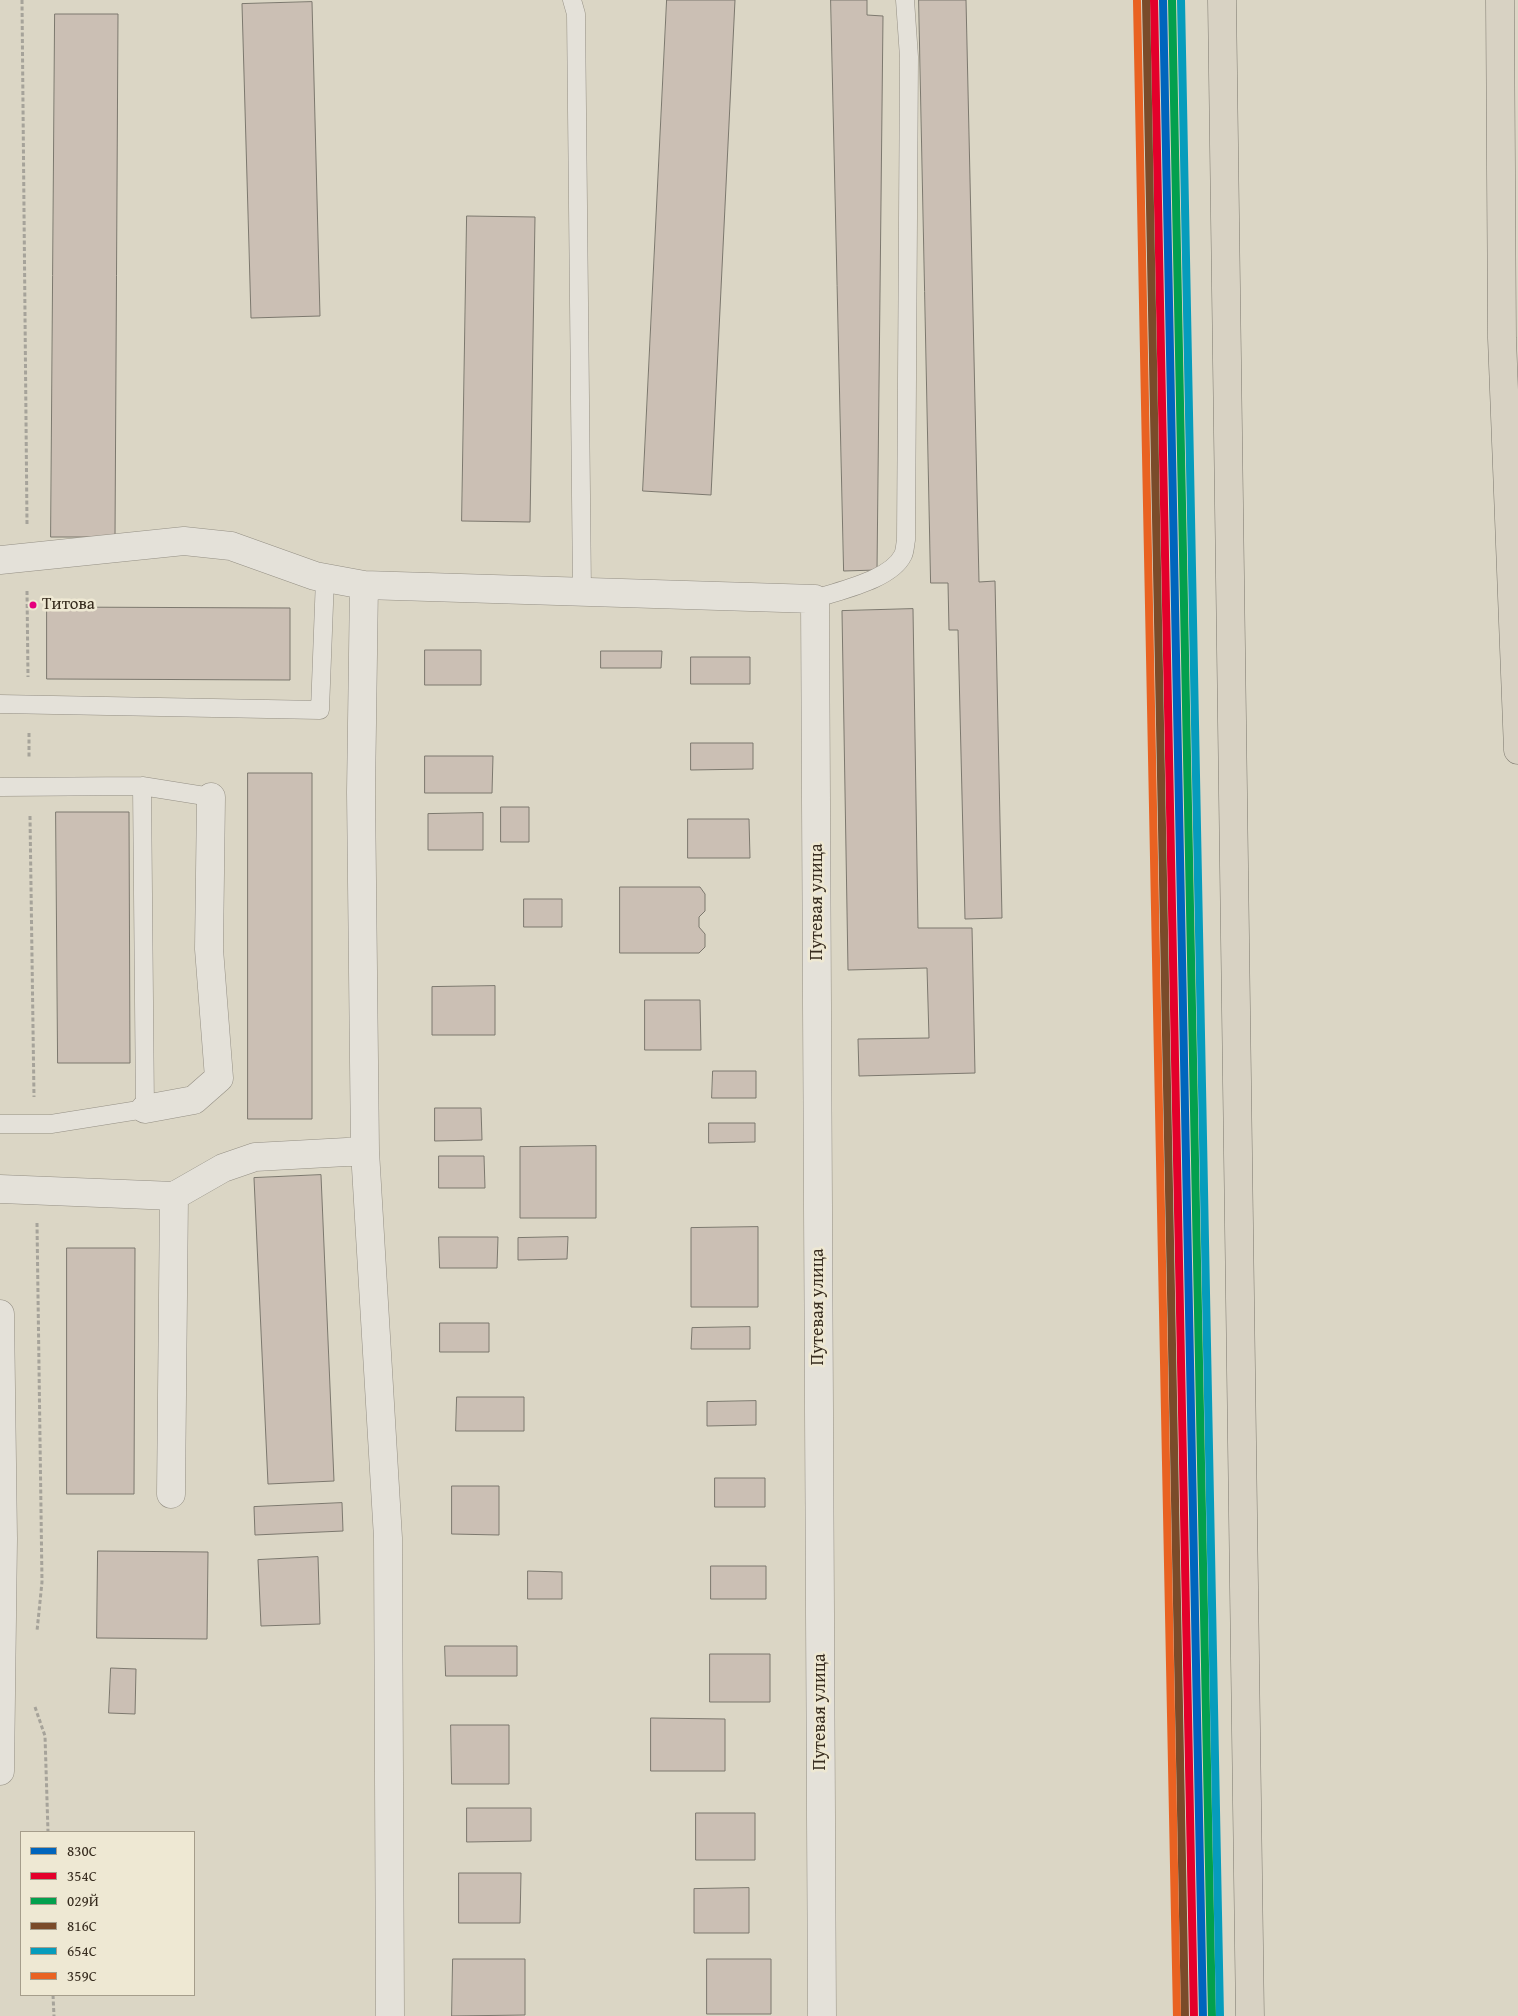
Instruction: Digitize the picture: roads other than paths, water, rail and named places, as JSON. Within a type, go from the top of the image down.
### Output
[{"type":"main road","points":[[1222,0],[1251,2011]]},
{"type":"main road","points":[[1500,0],[1502,338],[1518,750]]},
{"type":"street","points":[[0,560],[184,541],[231,546],[315,576],[364,585],[815,599]]},
{"type":"street","points":[[364,585],[361,792],[365,1151],[388,1538],[390,2016]]},
{"type":"street","name":"Путевая улица","points":[[815,599],[822,2016]]},
{"type":"street","points":[[145,1109],[194,1100],[219,1078],[209,949],[211,798]]},
{"type":"street","points":[[0,1189],[174,1196],[224,1168],[255,1157],[365,1151]]},
{"type":"street","points":[[171,1494],[174,1196]]},
{"type":"street","points":[[0,1314],[2,1539],[0,1771]]},
{"type":"lane","points":[[572,0],[576,14],[582,591]]},
{"type":"lane","points":[[815,599],[881,576],[894,567],[903,555],[906,540],[909,57],[905,0]]},
{"type":"lane","points":[[1502,338],[1518,384]]},
{"type":"lane","points":[[0,704],[320,710],[325,578]]},
{"type":"lane","points":[[0,1124],[51,1124],[145,1109],[142,786]]},
{"type":"lane","points":[[0,787],[142,786],[211,798]]},
{"type":"place","name":"Титова","points":[[33,605]]}]
